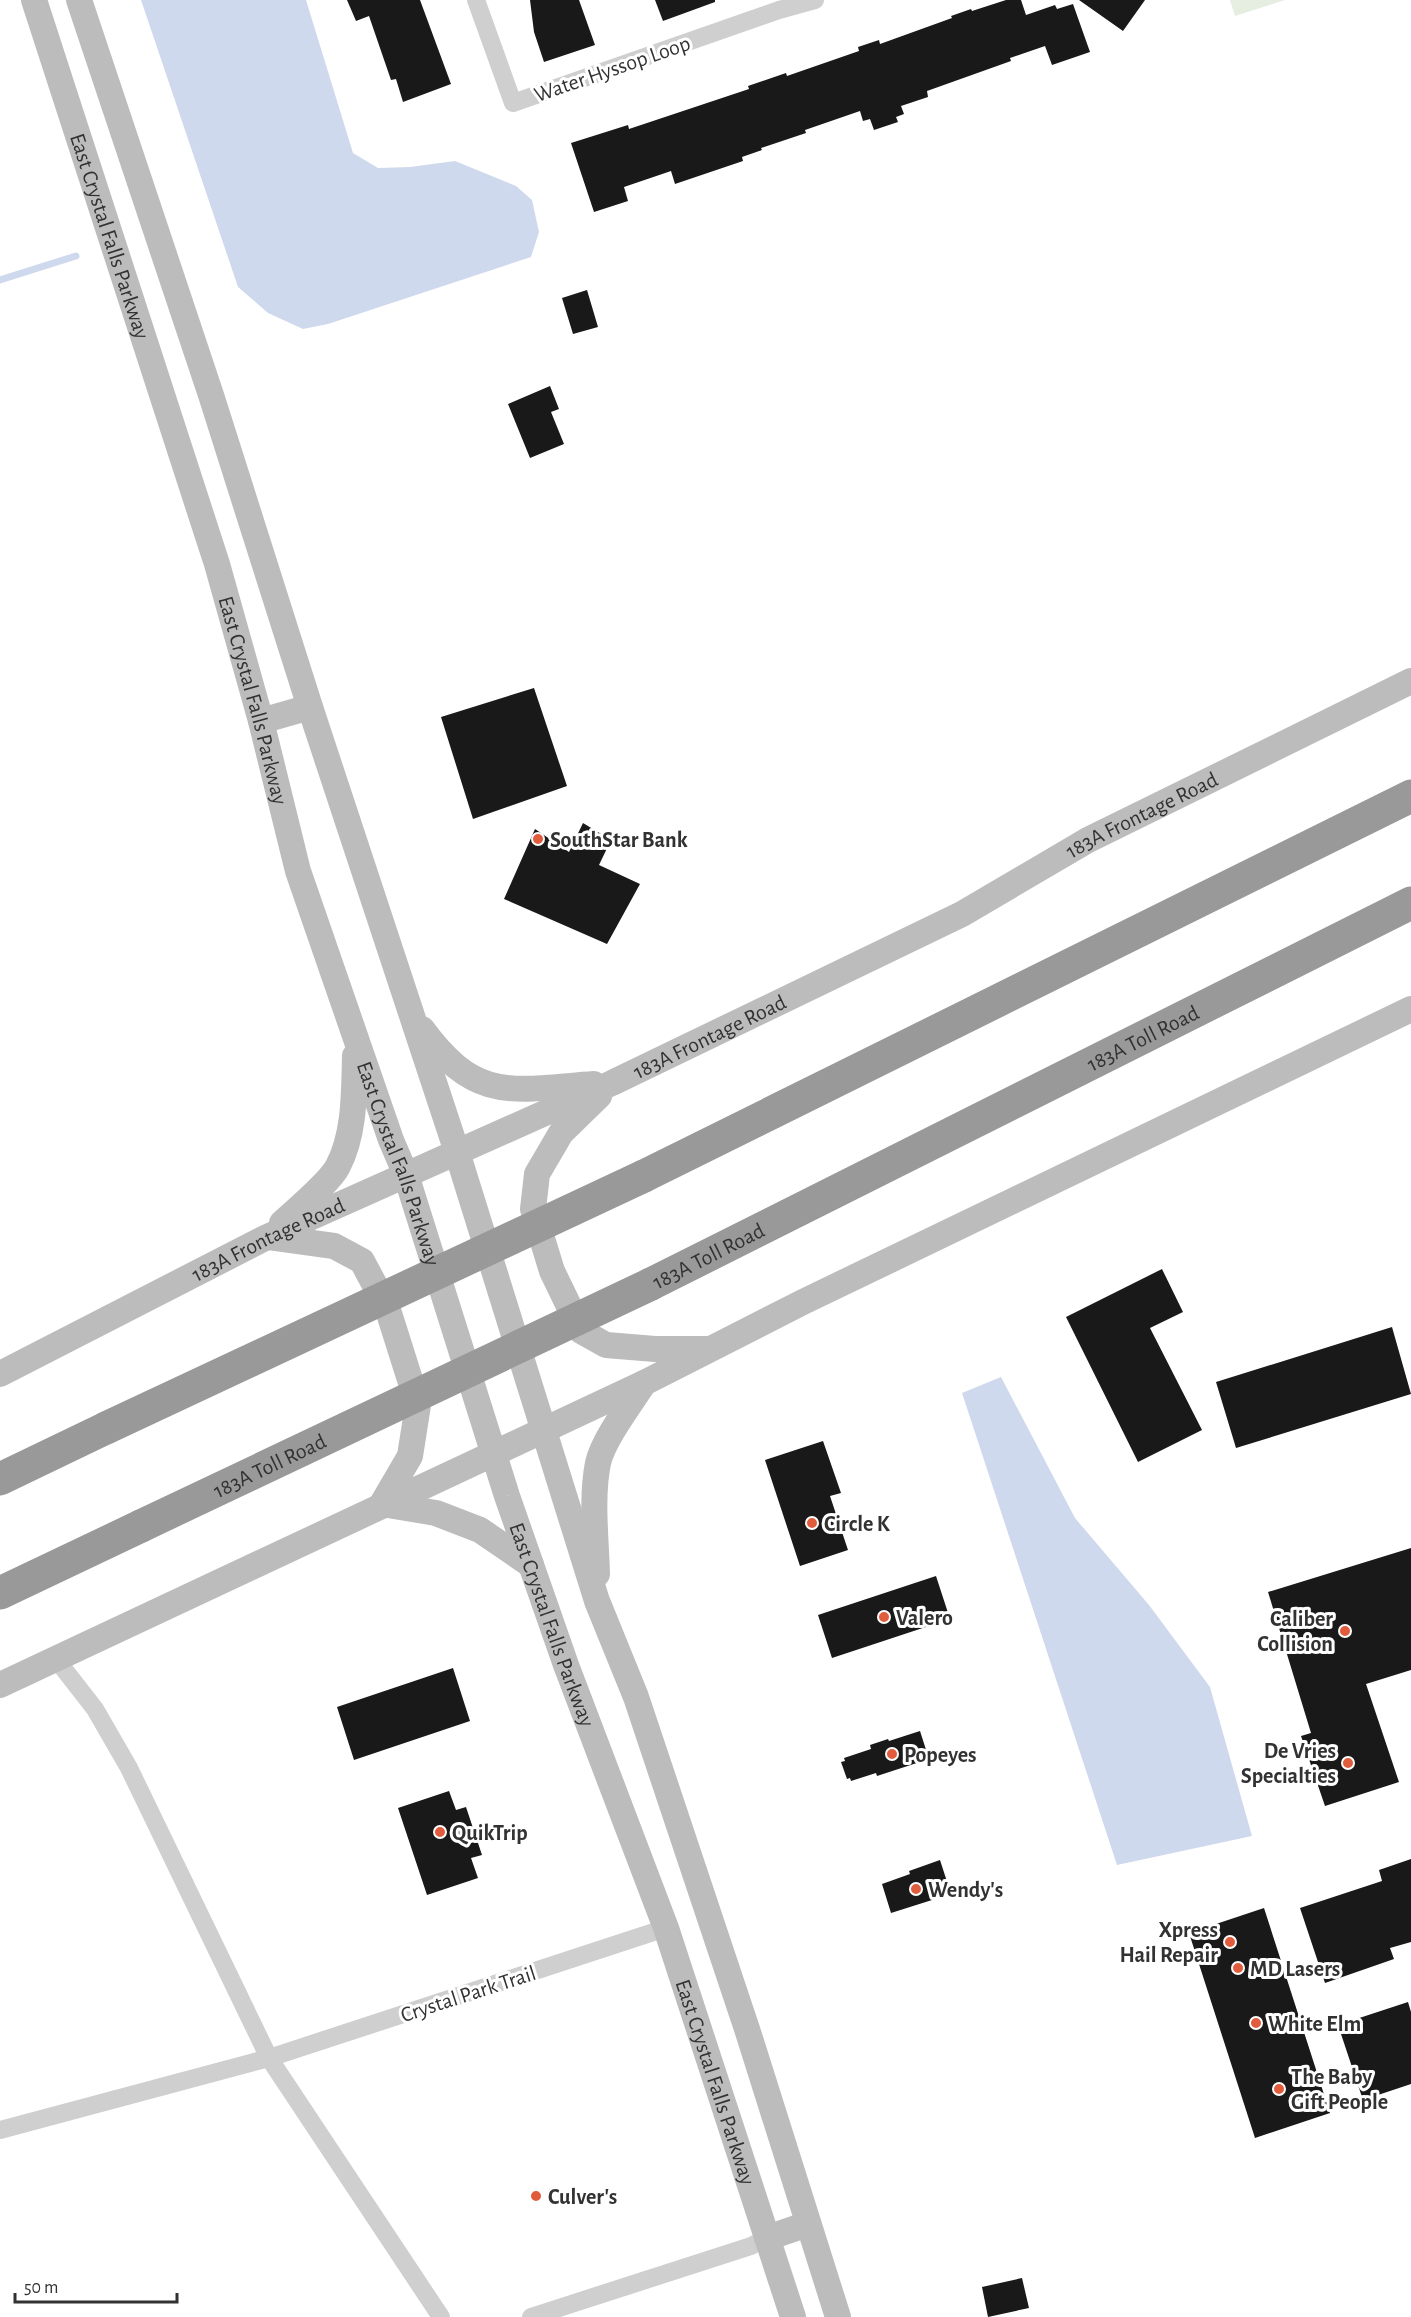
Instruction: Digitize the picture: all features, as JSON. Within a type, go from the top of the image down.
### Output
[{"type":"highway","points":[[0,1479],[644,1176],[1411,796]]},
{"type":"highway","name":"183A Toll Road","points":[[0,1593],[651,1284],[1411,903]]},
{"type":"main road","name":"East Crystal Falls Parkway","points":[[34,0],[217,564],[261,721],[298,871],[356,1042],[406,1175],[531,1565],[570,1676],[666,1928],[793,2317]]},
{"type":"main road","name":"East Crystal Falls Parkway","points":[[79,0],[211,395],[310,706],[457,1152],[597,1601],[636,1697],[747,2028],[838,2317]]},
{"type":"main road","name":"183A Frontage Road","points":[[0,1374],[267,1237],[612,1083],[962,914],[1088,840],[1411,681]]},
{"type":"main road","points":[[261,721],[310,706]]},
{"type":"main road","points":[[0,1685],[644,1383],[813,1296],[1411,1008]]},
{"type":"main road","points":[[410,1012],[438,1051],[459,1070],[478,1082],[503,1089],[612,1083]]},
{"type":"main road","points":[[267,1237],[338,1168],[347,1141],[353,1111],[356,1042]]},
{"type":"main road","points":[[612,1083],[561,1133],[537,1174],[533,1209],[552,1271],[581,1331],[606,1345],[655,1349],[709,1349]]},
{"type":"main road","points":[[267,1237],[297,1239],[334,1246],[362,1261],[388,1310],[418,1405],[410,1456],[382,1504]]},
{"type":"main road","points":[[597,1601],[598,1462],[611,1436],[644,1383]]},
{"type":"main road","points":[[382,1504],[436,1513],[480,1530],[531,1565]]},
{"type":"main road","points":[[767,2238],[808,2224]]},
{"type":"street","name":"Water Hyssop Loop","points":[[476,0],[513,103],[778,5],[815,0]]},
{"type":"street","points":[[56,1659],[95,1708],[129,1768],[269,2058],[441,2317]]},
{"type":"street","name":"Crystal Park Trail","points":[[0,2130],[269,2058],[666,1928]]},
{"type":"street","points":[[531,2317],[751,2246],[767,2238]]},
{"type":"shaded area","points":[[1230,0],[1285,0],[1235,16]]},
{"type":"water","points":[[141,0],[306,0],[353,153],[378,168],[410,167],[455,161],[516,186],[532,200],[539,232],[531,257],[328,324],[303,329],[268,313],[238,287]]},
{"type":"water","points":[[1001,1377],[1075,1518],[1149,1605],[1210,1687],[1252,1836],[1117,1865],[962,1393]]},
{"type":"building","points":[[347,0],[420,0],[451,84],[403,102],[396,79],[391,80],[369,16],[356,21]]},
{"type":"building","points":[[530,0],[579,0],[595,45],[544,62],[534,32]]},
{"type":"building","points":[[655,0],[715,0],[715,2],[663,21]]},
{"type":"building","points":[[1006,0],[1021,0],[1026,15],[1055,5],[1057,9],[1073,4],[1090,52],[1052,65],[1045,46],[1010,58],[1011,61],[927,91],[928,97],[901,106],[904,114],[896,117],[898,122],[874,130],[870,119],[863,121],[860,111],[761,148],[762,150],[742,157],[743,161],[675,184],[671,171],[624,187],[628,201],[594,212],[571,143],[628,125],[629,129],[749,89],[748,86],[786,73],[787,76],[859,51],[858,47],[879,40],[880,44],[971,9],[972,11]]},
{"type":"building","points":[[1079,0],[1145,0],[1123,31]]},
{"type":"building","points":[[587,290],[598,327],[573,334],[562,298]]},
{"type":"building","points":[[550,386],[559,409],[551,412],[564,444],[530,458],[508,404]]},
{"type":"building","points":[[534,688],[567,786],[473,819],[441,717]]},
{"type":"building","points":[[583,823],[611,840],[599,865],[640,884],[607,944],[504,899],[535,829],[569,852]]},
{"type":"building","points":[[1162,1269],[1183,1312],[1150,1328],[1202,1430],[1138,1462],[1066,1317]]},
{"type":"building","points":[[1392,1327],[1411,1394],[1236,1448],[1216,1382]]},
{"type":"building","name":"Circle K","points":[[823,1441],[841,1493],[830,1496],[848,1550],[800,1566],[765,1460]]},
{"type":"building","name":"Caliber Collision","points":[[1411,1548],[1411,1670],[1366,1684],[1399,1782],[1325,1806],[1301,1736],[1311,1733],[1268,1592]]},
{"type":"building","name":"Valero","points":[[936,1576],[950,1619],[832,1658],[818,1615]]},
{"type":"building","points":[[453,1668],[470,1721],[354,1760],[337,1707]]},
{"type":"building","name":"Popeyes","points":[[920,1731],[929,1759],[877,1776],[876,1773],[851,1781],[850,1778],[847,1779],[841,1762],[845,1761],[844,1758],[871,1749],[870,1745]]},
{"type":"building","name":"QuikTrip","points":[[449,1791],[456,1810],[466,1807],[482,1855],[471,1858],[478,1878],[427,1895],[398,1808]]},
{"type":"building","points":[[1411,1859],[1411,1942],[1390,1948],[1394,1959],[1325,1983],[1300,1908],[1382,1881],[1379,1870]]},
{"type":"building","name":"Wendy's","points":[[940,1860],[951,1894],[891,1913],[882,1884]]},
{"type":"building","points":[[1264,1908],[1330,2113],[1255,2138],[1189,1933]]},
{"type":"building","points":[[1408,2002],[1411,2012],[1411,2084],[1363,2100],[1338,2025]]},
{"type":"building","points":[[1022,2278],[1029,2308],[988,2317],[982,2287]]},
{"type":"waterway","points":[[0,280],[76,256]]},
{"type":"place","name":"SouthStar Bank","points":[[538,839]]},
{"type":"place","name":"Circle K","points":[[812,1523]]},
{"type":"place","name":"Valero","points":[[884,1617]]},
{"type":"place","name":"Caliber Collision","points":[[1345,1631]]},
{"type":"place","name":"Popeyes","points":[[892,1754]]},
{"type":"place","name":"De Vries Specialties","points":[[1348,1763]]},
{"type":"place","name":"QuikTrip","points":[[440,1832]]},
{"type":"place","name":"Wendy's","points":[[916,1889]]},
{"type":"place","name":"Xpress Hail Repair","points":[[1230,1942]]},
{"type":"place","name":"MD Lasers","points":[[1238,1968]]},
{"type":"place","name":"White Elm","points":[[1256,2023]]},
{"type":"place","name":"The Baby Gift People","points":[[1279,2089]]},
{"type":"place","name":"Culver's","points":[[536,2196]]}]
